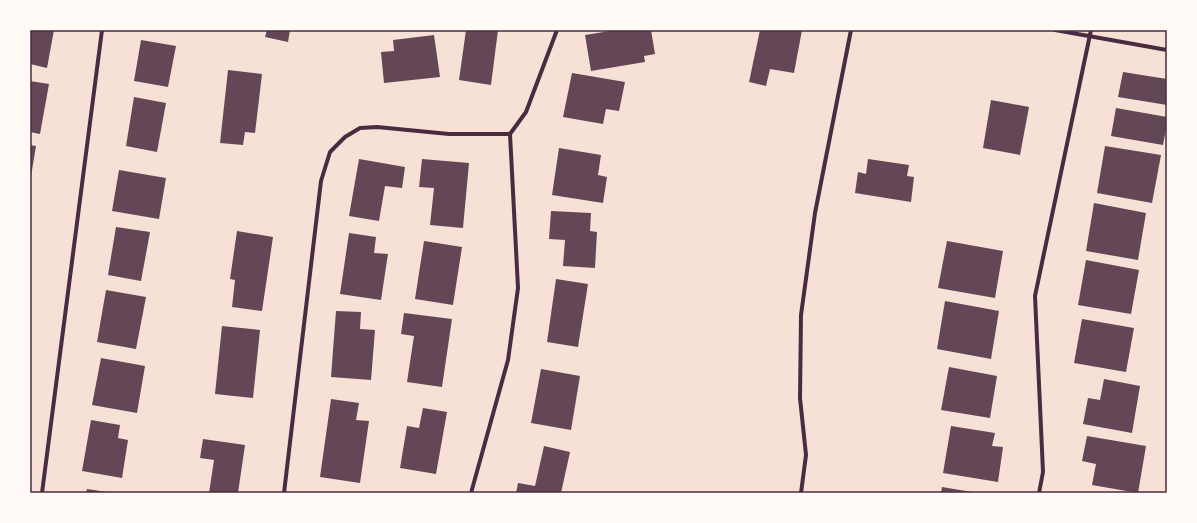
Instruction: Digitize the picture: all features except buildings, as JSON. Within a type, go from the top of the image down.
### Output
[{"type":"street","points":[[42,493],[102,30]]},
{"type":"street","points":[[471,493],[508,360],[518,288],[510,134],[526,112],[557,30]]},
{"type":"street","points":[[802,493],[806,455],[800,398],[801,315],[815,213],[851,30]]},
{"type":"street","points":[[1055,30],[1167,50]]},
{"type":"street","points":[[1039,493],[1043,472],[1035,296],[1091,30]]},
{"type":"street","points":[[284,493],[321,181],[330,152],[345,137],[360,128],[449,134],[510,134]]}]
